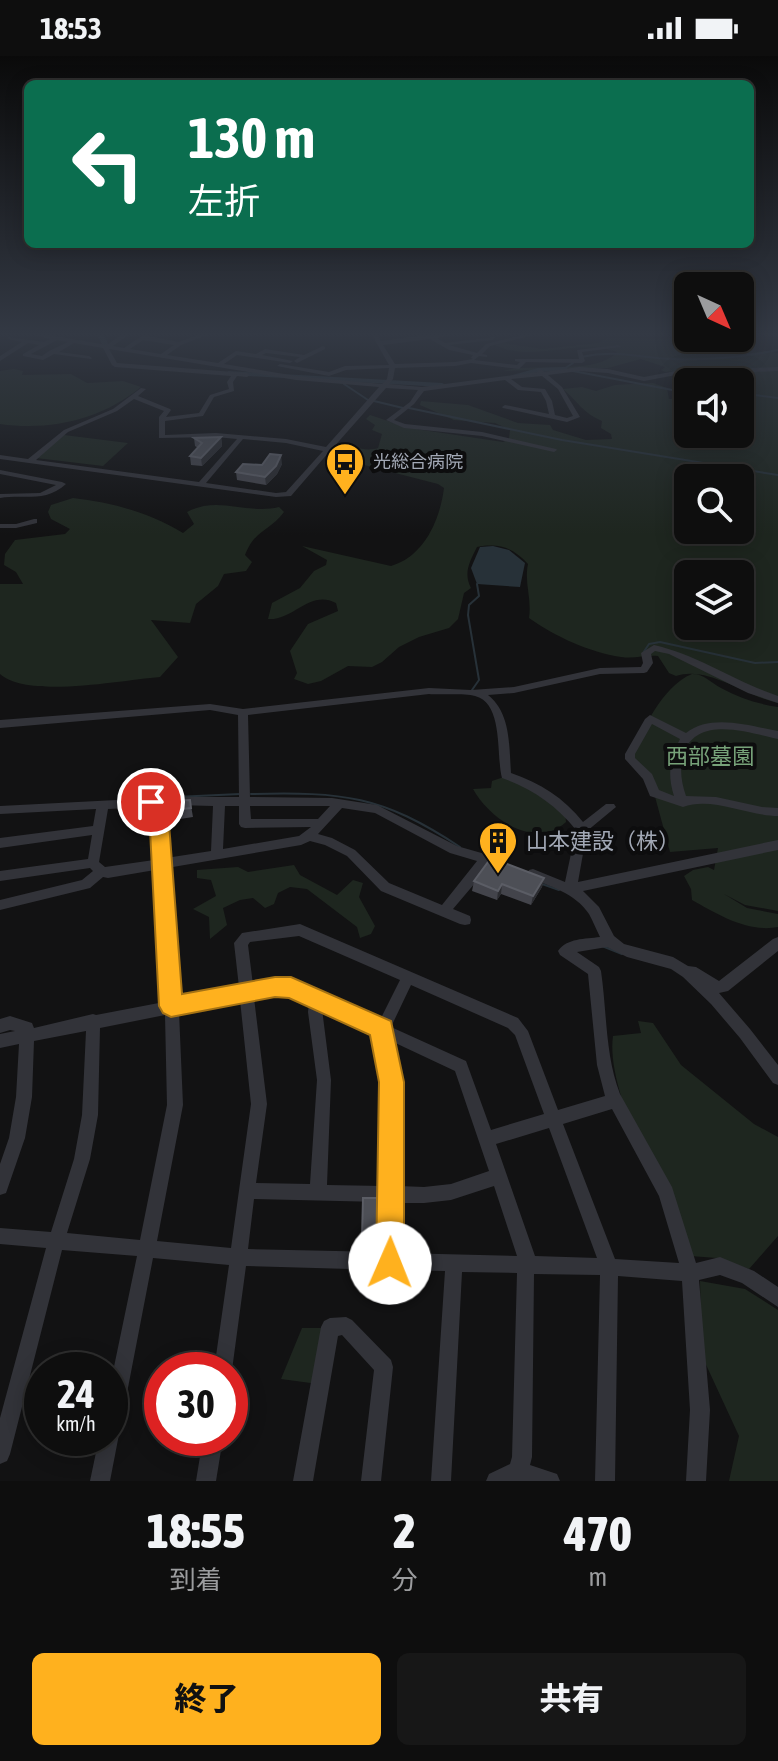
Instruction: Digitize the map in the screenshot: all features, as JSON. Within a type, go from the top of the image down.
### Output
[{"type":"street","points":[[30,461],[66,431],[115,410],[126,402]]},
{"type":"street","points":[[148,402],[168,411],[161,437],[286,441],[329,450]]},
{"type":"street","points":[[164,419],[201,415],[209,402]]},
{"type":"street","points":[[0,457],[288,494],[372,402]]},
{"type":"street","points":[[413,402],[389,420],[404,426],[482,434],[554,450]]},
{"type":"street","points":[[547,402],[552,415]]},
{"type":"street","points":[[505,407],[567,420],[578,416],[569,402]]},
{"type":"street","points":[[201,484],[241,438]]},
{"type":"street","points":[[0,472],[62,484],[46,496],[0,496]]},
{"type":"street","points":[[0,526],[34,521]]},
{"type":"street","points":[[0,724],[210,707],[243,712],[429,691],[479,693],[536,687],[600,671],[644,670],[648,663],[646,653],[654,648],[672,652],[742,687],[778,700]]},
{"type":"street","points":[[479,693],[493,704],[505,735],[506,775],[553,799],[568,810],[582,829]]},
{"type":"street","points":[[243,712],[245,824],[314,822],[320,825]]},
{"type":"street","points":[[685,737],[650,719],[630,754],[630,759],[648,777],[654,793],[683,803],[717,801],[755,811],[778,812]]},
{"type":"street","points":[[683,803],[675,779],[675,765],[685,737],[705,726],[717,725],[778,735]]},
{"type":"street","points":[[217,853],[219,800]]},
{"type":"street","points":[[0,810],[245,800],[340,803],[388,813],[454,850],[518,868],[570,889],[594,910],[609,941],[630,952],[668,961],[687,972],[744,1032],[778,1078]]},
{"type":"street","points":[[0,876],[161,865],[217,853],[280,845],[309,836],[340,803]]},
{"type":"street","points":[[0,905],[86,884],[97,867],[103,804]]},
{"type":"street","points":[[127,1352],[175,1105],[156,804]]},
{"type":"street","points":[[570,889],[582,829],[610,807]]},
{"type":"street","points":[[0,843],[99,830]]},
{"type":"street","points":[[309,836],[328,841],[351,853],[385,887],[465,920]]},
{"type":"street","points":[[570,889],[778,845]]},
{"type":"street","points":[[445,911],[453,896],[475,878],[485,858]]},
{"type":"street","points":[[226,1352],[259,1104],[241,943],[247,937],[286,929],[300,930],[513,1023],[521,1031],[609,1267],[605,1481]]},
{"type":"street","points":[[609,941],[571,947],[565,951],[594,971],[601,1012],[602,1060],[613,1101],[622,1111],[666,1193],[690,1273],[700,1410],[696,1481]]},
{"type":"street","points":[[687,972],[692,971],[717,987],[723,987],[778,943]]},
{"type":"street","points":[[390,1263],[392,1082],[382,1041],[383,1029],[408,978]]},
{"type":"street","points":[[0,1041],[26,1033],[247,992],[291,988],[461,1066],[526,1254],[522,1457],[518,1471]]},
{"type":"street","points":[[317,999],[315,1012],[324,1080],[318,1192]]},
{"type":"street","points":[[0,1454],[56,1242],[82,1159],[90,1115],[93,1021]]},
{"type":"street","points":[[0,1026],[23,1025],[27,1028],[24,1097],[17,1138],[0,1187]]},
{"type":"street","points":[[488,1139],[613,1101]]},
{"type":"street","points":[[247,1191],[391,1195],[451,1192],[499,1176]]},
{"type":"street","points":[[0,1236],[240,1257],[609,1267],[690,1273],[720,1266],[748,1277],[778,1298]]},
{"type":"street","points":[[441,1481],[454,1264]]},
{"type":"street","points":[[303,1481],[330,1327],[346,1326],[384,1367],[371,1481]]},
{"type":"street","points":[[100,1481],[106,1456]]},
{"type":"street","points":[[206,1481],[210,1456]]},
{"type":"street","points":[[496,1481],[518,1471],[550,1481]]},
{"type":"green space","points":[[0,402],[120,402],[92,415],[56,424],[0,424]]},
{"type":"green space","points":[[421,402],[427,402],[468,405],[518,423],[550,425],[553,430],[586,440],[612,439],[611,434],[601,428],[602,421],[576,402],[674,402],[674,448],[754,448],[754,402],[778,402],[778,703],[714,678],[688,674],[676,676],[669,673],[658,656],[609,655],[573,643],[550,631],[529,618],[528,564],[511,550],[492,546],[477,547],[468,572],[471,588],[464,593],[458,619],[449,628],[399,647],[372,667],[348,666],[321,681],[308,684],[294,679],[297,673],[290,651],[308,624],[338,611],[336,603],[318,600],[286,615],[268,619],[272,603],[300,588],[314,571],[326,565],[327,560],[302,546],[391,566],[403,561],[422,545],[439,512],[444,488],[438,484],[333,457],[341,446],[378,448],[382,434],[372,430],[375,425],[366,419],[370,415],[409,428],[503,442],[509,439],[510,430],[495,423],[454,420],[420,405]]},
{"type":"green space","points":[[64,435],[128,443],[103,466],[36,458]]},
{"type":"green space","points":[[73,498],[130,510],[183,533],[194,524],[187,512],[199,507],[279,507],[284,512],[249,547],[245,555],[252,562],[246,571],[224,574],[218,586],[196,604],[190,623],[151,620],[178,657],[160,677],[53,687],[13,681],[0,674],[0,584],[23,584],[16,572],[4,565],[5,554],[15,540],[65,534],[70,529],[51,519],[48,512],[51,505]]},
{"type":"green space","name":"西部墓園","points":[[692,674],[704,677],[742,698],[778,707],[778,911],[745,905],[724,894],[747,908],[778,914],[778,927],[744,925],[692,900],[691,889],[684,876],[693,870],[708,867],[714,870],[718,848],[670,852],[654,793],[630,759],[662,699],[671,688]]},
{"type":"green space","points":[[504,777],[518,781],[565,813],[566,822],[554,830],[541,833],[515,828],[502,820],[490,811],[473,789],[491,788],[492,781]]},
{"type":"green space","points":[[294,865],[300,875],[337,895],[353,880],[363,883],[359,897],[375,926],[371,934],[360,938],[357,927],[307,889],[290,887],[278,893],[274,904],[265,908],[253,898],[223,908],[227,925],[210,939],[209,917],[193,909],[216,896],[211,880],[197,878],[197,870],[238,867],[248,872]]},
{"type":"green space","points":[[638,1021],[653,1023],[681,1065],[754,1124],[778,1137],[778,1236],[749,1269],[717,1258],[690,1256],[653,1177],[628,1116],[613,1059],[613,1036],[641,1033]]},
{"type":"green space","points":[[700,1281],[745,1289],[778,1310],[778,1481],[729,1481],[739,1436],[702,1356]]},
{"type":"green space","points":[[302,1328],[328,1328],[318,1384],[281,1379]]},
{"type":"shaded area","points":[[480,547],[509,550],[525,563],[520,587],[477,584],[471,568]]},
{"type":"building","points":[[221,437],[201,458],[190,456],[202,443],[194,438]]},
{"type":"building","points":[[270,454],[281,455],[276,466],[265,477],[236,472],[243,464],[262,465]]},
{"type":"building","points":[[190,800],[191,808],[164,811],[163,801]]},
{"type":"building","points":[[491,858],[544,878],[533,896],[502,884],[498,891],[474,881]]},
{"type":"building","points":[[363,1198],[379,1198],[379,1238],[362,1238]]},
{"type":"waterway","points":[[376,402],[403,408]]},
{"type":"waterway","points":[[409,408],[562,440],[778,475]]},
{"type":"waterway","points":[[472,690],[479,680],[468,615],[469,605],[479,596],[477,584]]},
{"type":"waterway","points":[[643,653],[649,644],[660,642],[755,663],[778,662]]},
{"type":"waterway","points":[[175,797],[240,794]]},
{"type":"waterway","points":[[251,794],[312,794],[361,800],[407,816],[460,847]]},
{"type":"waterway","points":[[542,884],[559,890]]},
{"type":"waterway","points":[[602,946],[622,954]]},
{"type":"place","name":"光総合病院","points":[[345,496]]},
{"type":"place","name":"山本建設（株）","points":[[498,875]]},
{"type":"route","points":[[151,802],[156,804],[158,810],[171,1006],[275,987],[291,988],[383,1029],[382,1041],[392,1082],[390,1263]]}]
